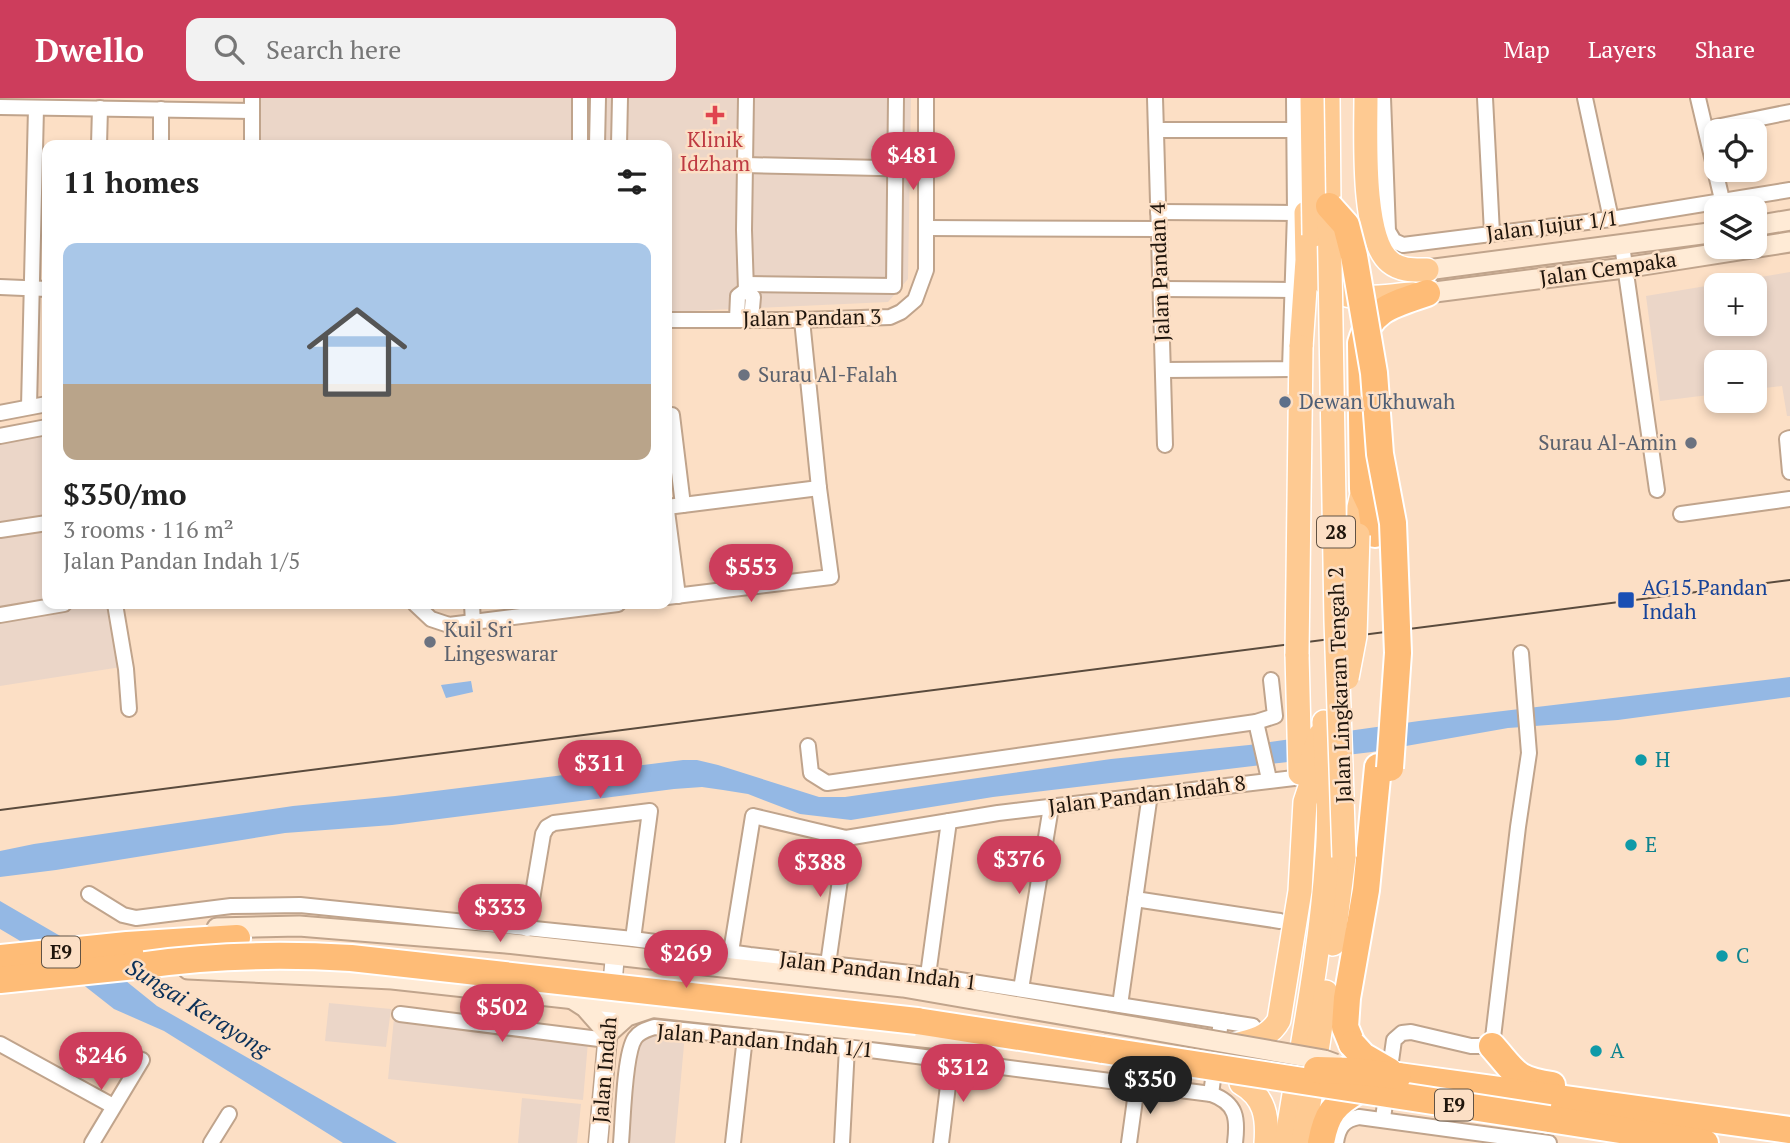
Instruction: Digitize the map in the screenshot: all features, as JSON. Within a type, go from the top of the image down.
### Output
[{"type":"highway","points":[[1234,1045],[1261,1037],[1271,1031],[1279,1020],[1300,891],[1302,784],[1297,628],[1301,347],[1307,260],[1303,98]]},
{"type":"highway","name":"Jalan Lingkaran Tengah 2","points":[[1312,98],[1332,722],[1344,857],[1335,931],[1324,1140]]},
{"type":"highway","name":"Jalan Lingkaran Tengah 2","points":[[1286,1143],[1328,856],[1332,722],[1328,98]]},
{"type":"highway","points":[[1366,98],[1367,162],[1376,243],[1390,262],[1412,270],[1427,281]]},
{"type":"highway","points":[[1329,206],[1346,225],[1374,373],[1380,454],[1394,523],[1398,653],[1375,866],[1366,890],[1347,998],[1345,1027],[1352,1044],[1363,1056],[1398,1076]]},
{"type":"highway","points":[[1307,260],[1327,287],[1338,294],[1353,297],[1427,281]]},
{"type":"highway","points":[[1302,784],[1332,722],[1355,636],[1371,506],[1363,489],[1361,343],[1368,323],[1427,281]]},
{"type":"highway","points":[[1367,535],[1383,703],[1384,767]]},
{"type":"highway","name":"E9","points":[[0,958],[124,945],[237,938],[372,944],[918,1013],[1103,1042],[1324,1071],[1356,1081],[1398,1076],[1620,1119],[1705,1143]]},
{"type":"highway","name":"E9","points":[[0,981],[239,955],[298,955],[918,1013]]},
{"type":"highway","name":"E9","points":[[1103,1042],[1270,1077],[1356,1081],[1620,1119],[1742,1124],[1790,1130]]},
{"type":"highway","points":[[1492,1046],[1512,1072],[1522,1079],[1682,1104],[1715,1111],[1742,1124]]},
{"type":"highway","points":[[1324,1140],[1330,1113],[1356,1081]]},
{"type":"highway","points":[[1241,1083],[1253,1091],[1263,1104],[1268,1123],[1266,1143]]},
{"type":"main road","points":[[1767,224],[1790,220]]},
{"type":"main road","name":"Jalan Cempaka","points":[[1427,281],[1622,245],[1704,234]]},
{"type":"main road","name":"Jalan Cempaka","points":[[1427,281],[1624,268],[1790,242]]},
{"type":"main road","points":[[124,945],[198,929],[386,923],[576,951],[660,960],[749,962],[903,987],[1241,1083],[1270,1077]]},
{"type":"main road","points":[[570,998],[583,988],[586,981],[586,965],[576,951]]},
{"type":"main road","points":[[656,1007],[648,992],[648,978],[660,960]]},
{"type":"main road","points":[[145,965],[224,972],[359,976],[958,1041],[1234,1045],[1324,1060],[1356,1081]]},
{"type":"main road","points":[[570,998],[585,1007],[608,1037],[627,1016],[656,1007]]},
{"type":"street","points":[[580,98],[580,140]]},
{"type":"street","points":[[597,140],[598,98]]},
{"type":"street","points":[[619,140],[620,98]]},
{"type":"street","points":[[744,319],[753,297],[746,287],[746,98]]},
{"type":"street","points":[[746,287],[894,286],[896,98]]},
{"type":"street","name":"Jalan Pandan 3","points":[[672,320],[890,317],[915,300],[926,270],[926,98]]},
{"type":"street","name":"Jalan Pandan 4","points":[[1155,98],[1166,445]]},
{"type":"street","points":[[1163,370],[1290,369],[1295,213],[1294,98]]},
{"type":"street","name":"Jalan Jujur 1/1","points":[[1383,98],[1388,231],[1394,241],[1403,245],[1704,207]]},
{"type":"street","points":[[1485,98],[1492,233]]},
{"type":"street","points":[[1585,98],[1611,219]]},
{"type":"street","points":[[1698,98],[1704,121]]},
{"type":"street","points":[[5,104],[36,108],[66,103],[100,108],[162,109],[252,104],[252,140]]},
{"type":"street","points":[[29,407],[36,108]]},
{"type":"street","points":[[99,140],[100,108]]},
{"type":"street","points":[[161,140],[162,109]]},
{"type":"street","points":[[1755,119],[1790,112]]},
{"type":"street","points":[[1156,130],[1295,130]]},
{"type":"street","points":[[745,165],[926,169]]},
{"type":"street","name":"Jalan Jujur 1/1","points":[[1764,196],[1790,190]]},
{"type":"street","points":[[1158,212],[1295,213]]},
{"type":"street","points":[[928,228],[1159,229]]},
{"type":"street","points":[[1622,245],[1657,490]]},
{"type":"street","points":[[32,270],[42,270]]},
{"type":"street","points":[[0,287],[42,289]]},
{"type":"street","points":[[1161,289],[1293,290]]},
{"type":"street","points":[[672,597],[831,576],[802,320]]},
{"type":"street","points":[[0,413],[42,405]]},
{"type":"street","points":[[672,415],[683,505]]},
{"type":"street","points":[[0,436],[42,428]]},
{"type":"street","points":[[1788,439],[1790,472]]},
{"type":"street","points":[[672,508],[819,488]]},
{"type":"street","points":[[1681,514],[1790,499]]},
{"type":"street","points":[[0,530],[42,524]]},
{"type":"street","points":[[0,615],[42,608]]},
{"type":"street","points":[[115,609],[130,709]]},
{"type":"street","points":[[419,609],[440,623],[473,623],[580,609]]},
{"type":"street","points":[[472,609],[473,623]]},
{"type":"street","points":[[1382,1118],[1394,1040],[1402,1032],[1471,1046],[1492,1046],[1530,741],[1521,653]]},
{"type":"street","points":[[808,746],[811,774],[827,783],[1258,727],[1275,716],[1271,680]]},
{"type":"street","points":[[1258,727],[1268,775]]},
{"type":"street","name":"Jalan Pandan Indah 8","points":[[731,952],[753,816],[846,838],[1268,775],[1302,784]]},
{"type":"street","points":[[1120,1005],[1150,793]]},
{"type":"street","points":[[1021,989],[1051,807]]},
{"type":"street","points":[[527,929],[543,834],[547,827],[554,823],[650,811],[633,939]]},
{"type":"street","points":[[928,975],[949,821]]},
{"type":"street","points":[[828,964],[846,838]]},
{"type":"street","name":"Jalan Pandan Indah 1","points":[[89,894],[123,915],[136,918],[231,906],[300,905],[386,923],[527,929],[633,939],[731,952],[749,962],[828,964],[928,975],[1253,1026]]},
{"type":"street","points":[[1135,899],[1280,921]]},
{"type":"street","name":"Jalan Indah","points":[[598,1143],[615,955]]},
{"type":"street","points":[[400,1014],[608,1037]]},
{"type":"street","points":[[1221,1021],[1211,1094],[1231,1105],[1237,1126],[1236,1143]]},
{"type":"street","name":"Jalan Pandan Indah 1/1","points":[[621,1143],[630,1052],[638,1035],[643,1030],[654,1027],[847,1047],[1211,1094]]},
{"type":"street","points":[[733,1143],[745,1037]]},
{"type":"street","points":[[0,1044],[113,1106]]},
{"type":"street","points":[[842,1143],[847,1047]]},
{"type":"street","points":[[92,1143],[142,1060]]},
{"type":"street","points":[[941,1143],[951,1061]]},
{"type":"street","points":[[1129,1143],[1137,1085]]},
{"type":"street","points":[[211,1143],[229,1114]]},
{"type":"street","points":[[1324,1140],[1351,1118],[1359,1116],[1544,1143]]},
{"type":"street","points":[[1438,1143],[1439,1127]]},
{"type":"shaded area","points":[[258,98],[911,98],[908,279],[888,302],[672,312],[672,140],[259,140]]},
{"type":"shaded area","points":[[1790,272],[1790,416],[1787,416],[1782,386],[1767,388],[1767,350],[1704,350],[1704,396],[1660,401],[1646,296],[1704,286],[1704,336],[1767,336],[1767,276]]},
{"type":"shaded area","points":[[42,432],[42,609],[111,609],[121,667],[0,686],[0,440]]},
{"type":"shaded area","points":[[329,1003],[391,1009],[386,1047],[325,1041]]},
{"type":"shaded area","points":[[394,1018],[588,1042],[583,1100],[388,1079]]},
{"type":"shaded area","points":[[654,1032],[685,1034],[675,1143],[625,1143],[634,1052],[637,1041]]},
{"type":"shaded area","points":[[522,1098],[581,1104],[577,1143],[518,1143]]},
{"type":"water","points":[[1790,677],[1790,697],[1618,720],[1508,728],[1372,752],[993,797],[851,820],[800,814],[748,794],[702,787],[392,825],[285,833],[0,877],[0,851],[34,844],[293,806],[683,760],[718,765],[819,797],[845,797],[1111,759],[1249,745],[1419,721]]},
{"type":"water","points":[[471,681],[473,692],[446,698],[441,685]]},
{"type":"water","points":[[0,901],[74,944],[157,1006],[397,1143],[343,1143],[164,1031],[114,1009],[49,958],[0,929]]},
{"type":"tram line","points":[[0,810],[1790,580]]},
{"type":"place","name":"Klinik Idzham","points":[[715,115]]},
{"type":"place","name":"Surau Al-Falah","points":[[744,375]]},
{"type":"place","name":"Dewan Ukhuwah","points":[[1285,402]]},
{"type":"place","name":"Surau Al-Amin","points":[[1691,443]]},
{"type":"place","name":"AG15 Pandan Indah","points":[[1626,600]]},
{"type":"place","name":"Kuil Sri Lingeswarar","points":[[430,642]]},
{"type":"place","name":"H","points":[[1641,760]]},
{"type":"place","name":"E","points":[[1631,845]]},
{"type":"place","name":"C","points":[[1722,956]]},
{"type":"place","name":"A","points":[[1596,1051]]},
{"type":"water label","name":"Sungai Kerayong","points":[[198,1008]]}]
